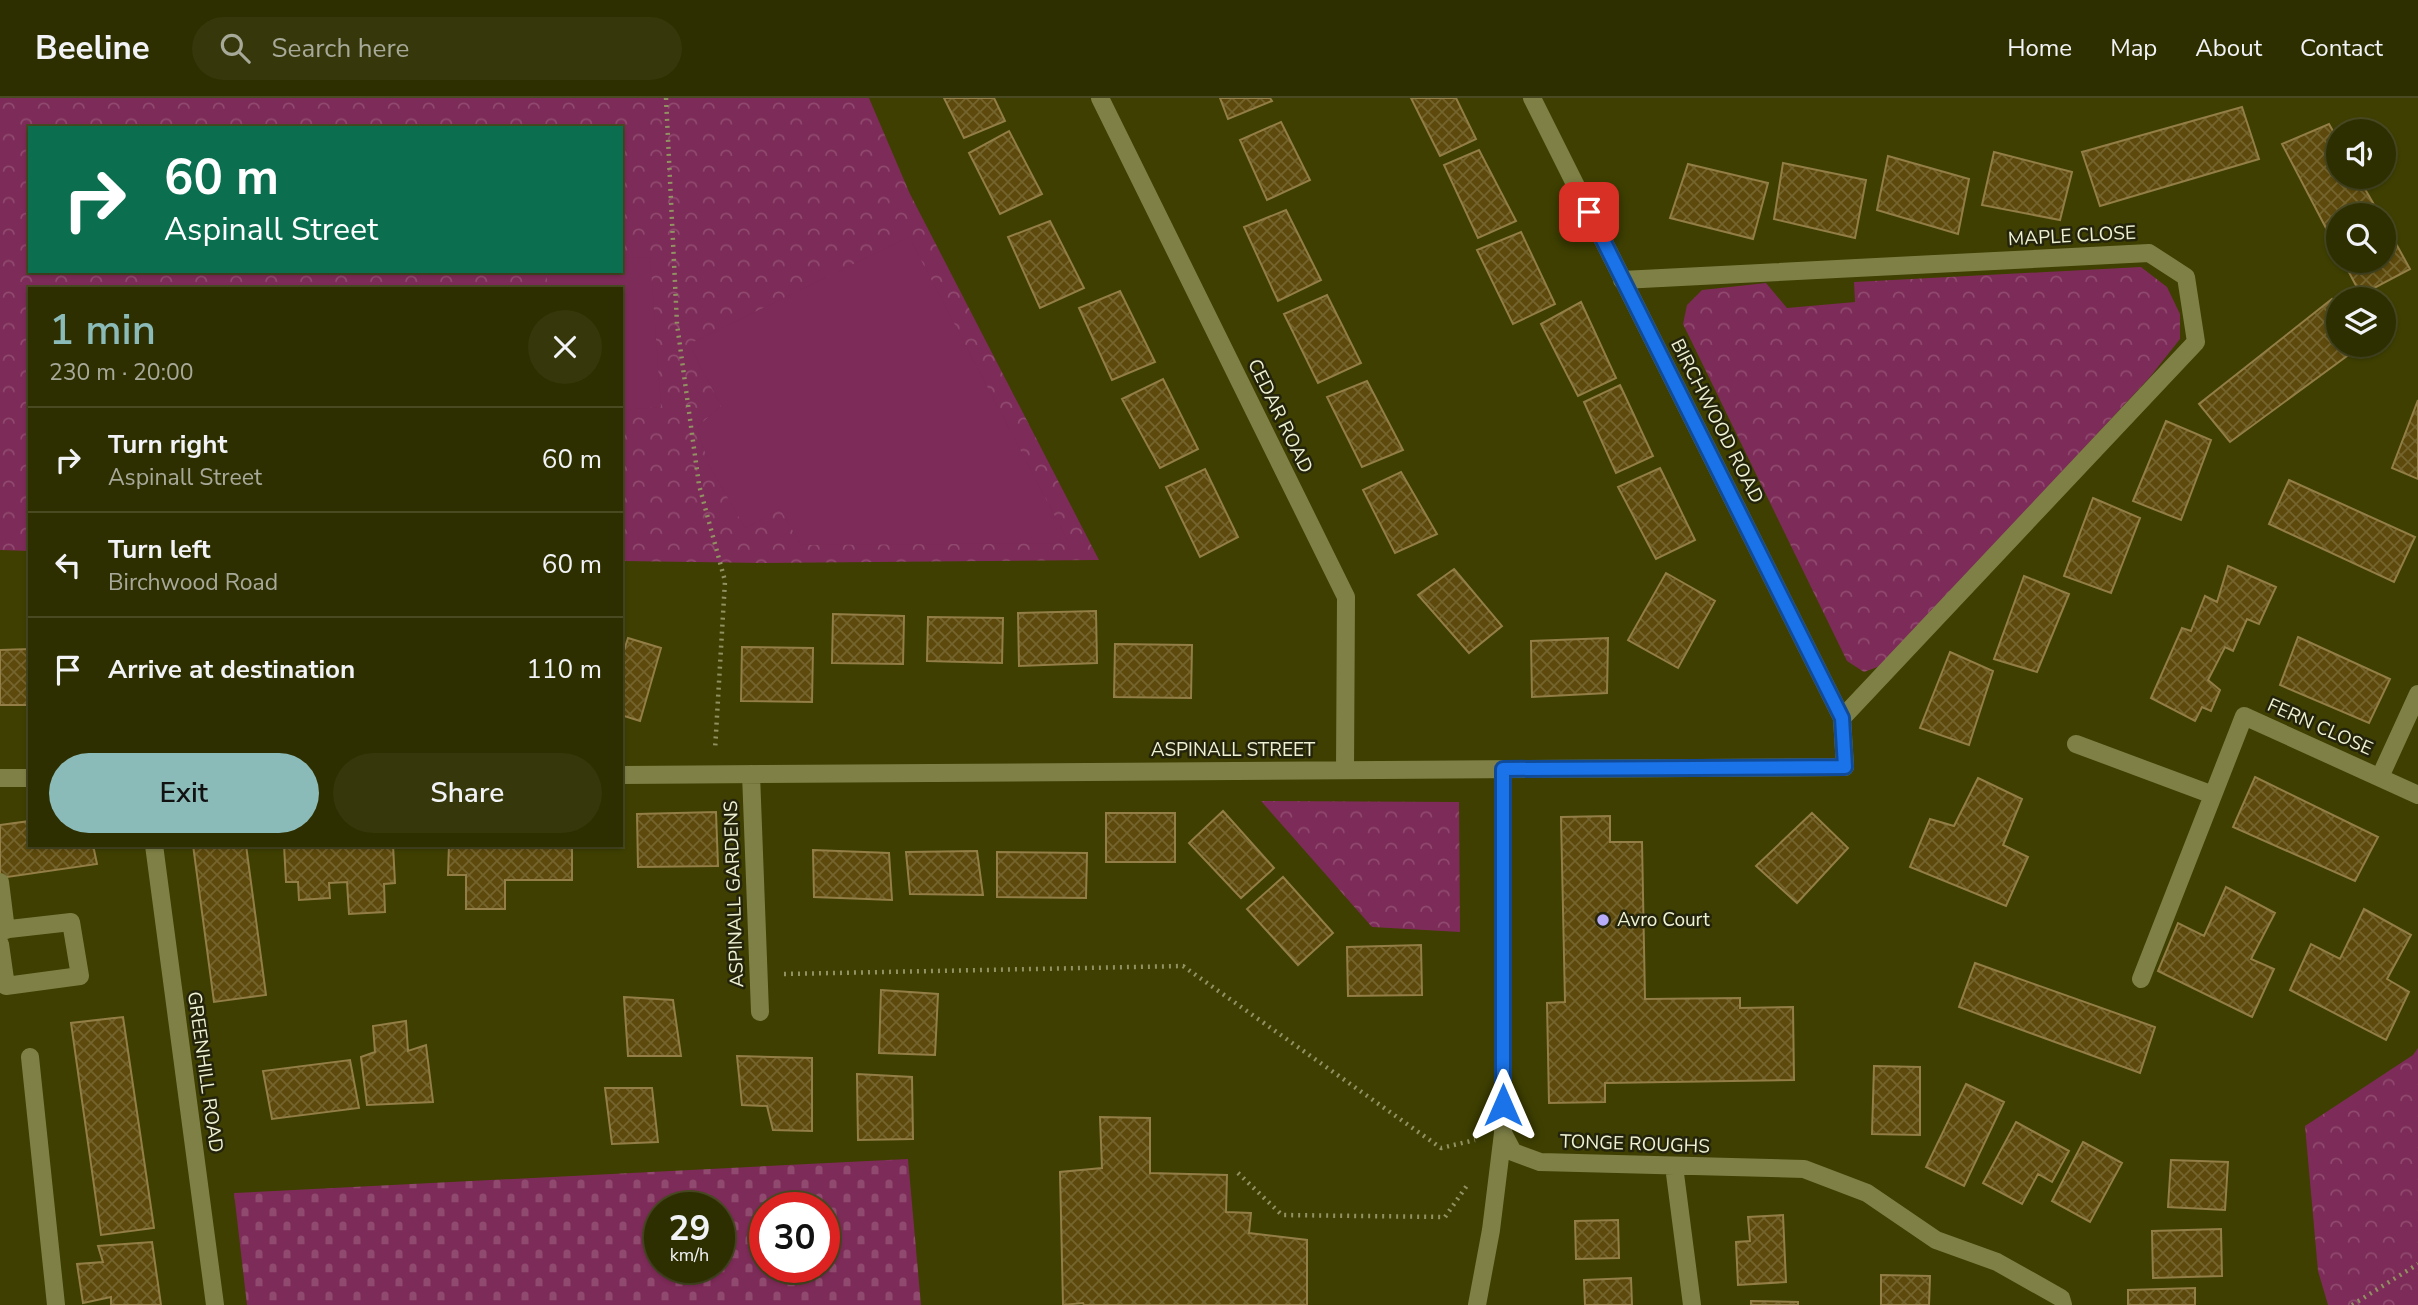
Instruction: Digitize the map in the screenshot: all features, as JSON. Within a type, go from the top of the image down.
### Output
[{"type":"street","name":"CEDAR ROAD","points":[[1100,98],[1346,597],[1345,770]]},
{"type":"street","name":"BIRCHWOOD ROAD","points":[[1532,98],[1842,718],[1845,767]]},
{"type":"street","name":"MAPLE CLOSE","points":[[1622,280],[2149,253],[2186,277],[2196,342],[1842,718]]},
{"type":"street","name":"FERN CLOSE","points":[[2380,777],[2418,694]]},
{"type":"street","name":"FERN CLOSE","points":[[2141,979],[2244,716],[2418,794]]},
{"type":"street","points":[[2076,744],[2213,795]]},
{"type":"street","name":"ASPINALL STREET","points":[[623,775],[1845,767]]},
{"type":"street","points":[[1476,1305],[1491,1230],[1503,1133],[1503,769]]},
{"type":"street","name":"ASPINALL GARDENS","points":[[751,774],[760,1012]]},
{"type":"street","points":[[0,778],[28,778]]},
{"type":"street","name":"GREENHILL ROAD","points":[[154,847],[215,1305]]},
{"type":"street","points":[[0,882],[2,935],[6,986],[80,976],[71,922],[2,935]]},
{"type":"street","points":[[30,1057],[56,1305]]},
{"type":"street","name":"TONGE ROUGHS","points":[[1503,1133],[1513,1152],[1539,1162],[1804,1170],[1867,1193],[1936,1240],[1997,1262],[2061,1298],[2063,1305]]},
{"type":"street","points":[[1674,1166],[1692,1305]]},
{"type":"path","points":[[666,98],[677,324],[699,485],[725,580],[713,774]]},
{"type":"path","points":[[758,974],[1183,966],[1441,1148],[1503,1133]]},
{"type":"path","points":[[1238,1173],[1282,1215],[1445,1217],[1474,1175]]},
{"type":"path","points":[[2352,1305],[2418,1264]]},
{"type":"green space","points":[[0,98],[869,98],[910,194],[1099,560],[763,563],[623,561],[623,287],[28,287],[28,551],[0,550]]},
{"type":"green space","points":[[909,237],[1069,543],[801,545],[780,509],[745,528],[709,465],[697,427],[721,406],[689,344]]},
{"type":"green space","points":[[650,257],[661,407],[623,410],[623,287],[548,287],[546,273],[623,273],[623,258]]},
{"type":"green space","points":[[2141,267],[2167,287],[2180,314],[2180,339],[2150,377],[1883,665],[1864,672],[1847,661],[1683,324],[1687,305],[1702,290],[1766,283],[1787,308],[1855,302],[1854,282]]},
{"type":"green space","points":[[1261,801],[1459,802],[1460,932],[1372,927]]},
{"type":"green space","points":[[2418,1048],[2418,1305],[2328,1305],[2318,1271],[2305,1126],[2413,1055]]},
{"type":"green space","points":[[908,1159],[921,1305],[247,1305],[234,1193]]},
{"type":"building","points":[[944,98],[994,98],[1005,121],[964,138]]},
{"type":"building","points":[[1220,98],[1270,98],[1272,101],[1228,119]]},
{"type":"building","points":[[1411,98],[1456,98],[1476,139],[1440,156]]},
{"type":"building","points":[[2242,107],[2259,159],[2100,206],[2082,152]]},
{"type":"building","points":[[1281,122],[1310,180],[1267,200],[1240,140]]},
{"type":"building","points":[[2326,125],[2326,189],[2365,189],[2373,203],[2326,203],[2326,228],[2282,144]]},
{"type":"building","points":[[1009,131],[1042,194],[1000,214],[969,153]]},
{"type":"building","points":[[1479,150],[1516,221],[1478,238],[1444,165]]},
{"type":"building","points":[[1994,152],[2072,172],[2060,220],[1982,205]]},
{"type":"building","points":[[1888,156],[1969,179],[1958,234],[1877,210]]},
{"type":"building","points":[[1783,163],[1866,180],[1855,238],[1774,219]]},
{"type":"building","points":[[1688,164],[1768,183],[1753,239],[1670,218]]},
{"type":"building","points":[[1286,210],[1321,280],[1278,301],[1244,227]]},
{"type":"building","points":[[1050,221],[1084,288],[1040,308],[1008,237]]},
{"type":"building","points":[[1521,232],[1555,304],[1513,324],[1477,250]]},
{"type":"building","points":[[2396,244],[2410,269],[2376,287],[2357,287],[2349,273],[2396,273]]},
{"type":"building","points":[[1120,291],[1155,362],[1112,380],[1079,308]]},
{"type":"building","points":[[1327,295],[1361,363],[1318,383],[1284,314]]},
{"type":"building","points":[[1581,302],[1616,378],[1578,396],[1541,324]]},
{"type":"building","points":[[2326,304],[2326,357],[2346,357],[2230,442],[2199,404]]},
{"type":"building","points":[[1163,379],[1198,449],[1160,468],[1122,399]]},
{"type":"building","points":[[1367,381],[1403,450],[1362,467],[1327,397]]},
{"type":"building","points":[[1620,385],[1653,456],[1616,473],[1584,402]]},
{"type":"building","points":[[2418,400],[2418,479],[2392,468]]},
{"type":"building","points":[[2166,421],[2211,440],[2181,520],[2133,501]]},
{"type":"building","points":[[1660,468],[1695,540],[1656,559],[1618,487]]},
{"type":"building","points":[[1205,469],[1238,537],[1200,557],[1166,487]]},
{"type":"building","points":[[1401,472],[1437,534],[1395,553],[1363,490]]},
{"type":"building","points":[[2289,480],[2415,537],[2394,582],[2269,524]]},
{"type":"building","points":[[2093,498],[2140,518],[2111,593],[2064,576]]},
{"type":"building","points":[[2228,566],[2276,587],[2259,624],[2247,619],[2233,651],[2225,647],[2208,680],[2220,690],[2211,711],[2202,707],[2195,721],[2151,698],[2182,628],[2191,631],[2205,596],[2217,602]]},
{"type":"building","points":[[1454,569],[1502,626],[1469,653],[1418,595]]},
{"type":"building","points":[[1666,573],[1715,601],[1678,668],[1628,640]]},
{"type":"building","points":[[2024,576],[2069,594],[2037,672],[1994,659]]},
{"type":"building","points":[[1096,611],[1097,663],[1019,666],[1018,613]]},
{"type":"building","points":[[833,614],[904,616],[903,664],[832,663]]},
{"type":"building","points":[[928,617],[1003,618],[1002,663],[927,661]]},
{"type":"building","points":[[2298,637],[2390,679],[2369,723],[2280,685]]},
{"type":"building","points":[[628,638],[661,648],[640,721],[623,716],[623,654]]},
{"type":"building","points":[[1608,638],[1607,693],[1532,697],[1531,641]]},
{"type":"building","points":[[1115,644],[1192,645],[1191,698],[1114,697]]},
{"type":"building","points":[[742,647],[813,648],[812,702],[741,701]]},
{"type":"building","points":[[28,649],[28,705],[0,705],[0,650]]},
{"type":"building","points":[[1950,652],[1993,671],[1969,745],[1920,728]]},
{"type":"building","points":[[2255,777],[2378,837],[2355,881],[2233,827]]},
{"type":"building","points":[[1978,778],[2022,799],[2003,845],[2028,857],[2006,906],[1910,867],[1930,819],[1954,826]]},
{"type":"building","points":[[1223,811],[1274,868],[1241,898],[1189,843]]},
{"type":"building","points":[[716,812],[718,866],[638,867],[637,814]]},
{"type":"building","points":[[1106,813],[1175,813],[1175,862],[1106,862]]},
{"type":"building","points":[[1812,813],[1848,848],[1797,903],[1756,866]]},
{"type":"building","name":"Avro Court","points":[[1610,816],[1610,842],[1642,842],[1645,999],[1740,998],[1740,1008],[1793,1007],[1794,1080],[1605,1083],[1605,1102],[1549,1103],[1547,1003],[1565,1002],[1561,817]]},
{"type":"building","points":[[28,821],[28,847],[93,847],[97,864],[0,878],[0,825]]},
{"type":"building","points":[[193,847],[246,847],[266,995],[214,1002]]},
{"type":"building","points":[[284,847],[393,847],[395,883],[384,884],[385,912],[349,914],[347,882],[329,883],[330,898],[299,900],[298,882],[286,882]]},
{"type":"building","points":[[449,847],[572,847],[572,880],[505,880],[505,909],[466,909],[466,875],[448,875]]},
{"type":"building","points":[[813,850],[889,853],[892,900],[814,897]]},
{"type":"building","points":[[977,851],[983,895],[910,894],[906,852]]},
{"type":"building","points":[[997,852],[1087,853],[1086,898],[997,897]]},
{"type":"building","points":[[1283,877],[1333,933],[1298,965],[1247,909]]},
{"type":"building","points":[[2226,887],[2275,913],[2251,959],[2274,969],[2252,1017],[2158,971],[2178,923],[2204,936]]},
{"type":"building","points":[[2364,909],[2411,935],[2387,979],[2409,992],[2386,1040],[2290,990],[2311,944],[2340,959]]},
{"type":"building","points":[[1421,945],[1422,995],[1348,996],[1347,947]]},
{"type":"building","points":[[1975,963],[2155,1027],[2140,1073],[1959,1007]]},
{"type":"building","points":[[881,990],[938,994],[935,1055],[879,1053]]},
{"type":"building","points":[[624,997],[673,1000],[681,1056],[628,1056]]},
{"type":"building","points":[[123,1017],[154,1228],[101,1235],[71,1023]]},
{"type":"building","points":[[406,1021],[408,1051],[426,1045],[433,1102],[367,1105],[361,1057],[375,1052],[373,1026]]},
{"type":"building","points":[[737,1056],[812,1058],[812,1131],[773,1130],[767,1106],[742,1105]]},
{"type":"building","points":[[350,1060],[359,1108],[272,1119],[263,1071]]},
{"type":"building","points":[[1874,1066],[1920,1067],[1920,1135],[1872,1134]]},
{"type":"building","points":[[857,1074],[912,1077],[913,1139],[858,1140]]},
{"type":"building","points":[[1966,1084],[2004,1102],[1964,1186],[1926,1167]]},
{"type":"building","points":[[605,1088],[652,1088],[658,1142],[612,1144]]},
{"type":"building","points":[[1100,1117],[1150,1118],[1150,1173],[1227,1175],[1226,1212],[1251,1213],[1249,1233],[1307,1240],[1307,1305],[1063,1305],[1060,1172],[1102,1168]]},
{"type":"building","points":[[2016,1122],[2069,1151],[2052,1182],[2038,1174],[2022,1204],[1983,1183]]},
{"type":"building","points":[[2083,1142],[2122,1163],[2090,1222],[2052,1201]]},
{"type":"building","points":[[2171,1160],[2228,1162],[2225,1210],[2168,1207]]},
{"type":"building","points":[[1783,1215],[1786,1282],[1738,1285],[1736,1242],[1750,1241],[1748,1217]]},
{"type":"building","points":[[1618,1220],[1619,1258],[1576,1259],[1575,1221]]},
{"type":"building","points":[[2221,1229],[2222,1276],[2153,1278],[2152,1231]]},
{"type":"building","points":[[152,1242],[161,1305],[111,1305],[111,1297],[83,1303],[77,1264],[103,1262],[98,1246]]},
{"type":"building","points":[[1881,1275],[1930,1276],[1929,1305],[1881,1305]]},
{"type":"building","points":[[1631,1278],[1632,1305],[1585,1305],[1584,1280]]},
{"type":"building","points":[[2195,1288],[2195,1305],[2128,1305],[2128,1290]]},
{"type":"building","points":[[1751,1301],[1798,1302],[1798,1305],[1751,1305]]},
{"type":"place","name":"Avro Court","points":[[1603,920]]},
{"type":"route","points":[[1503,1105],[1503,769],[1845,767],[1842,718],[1589,212]]}]
